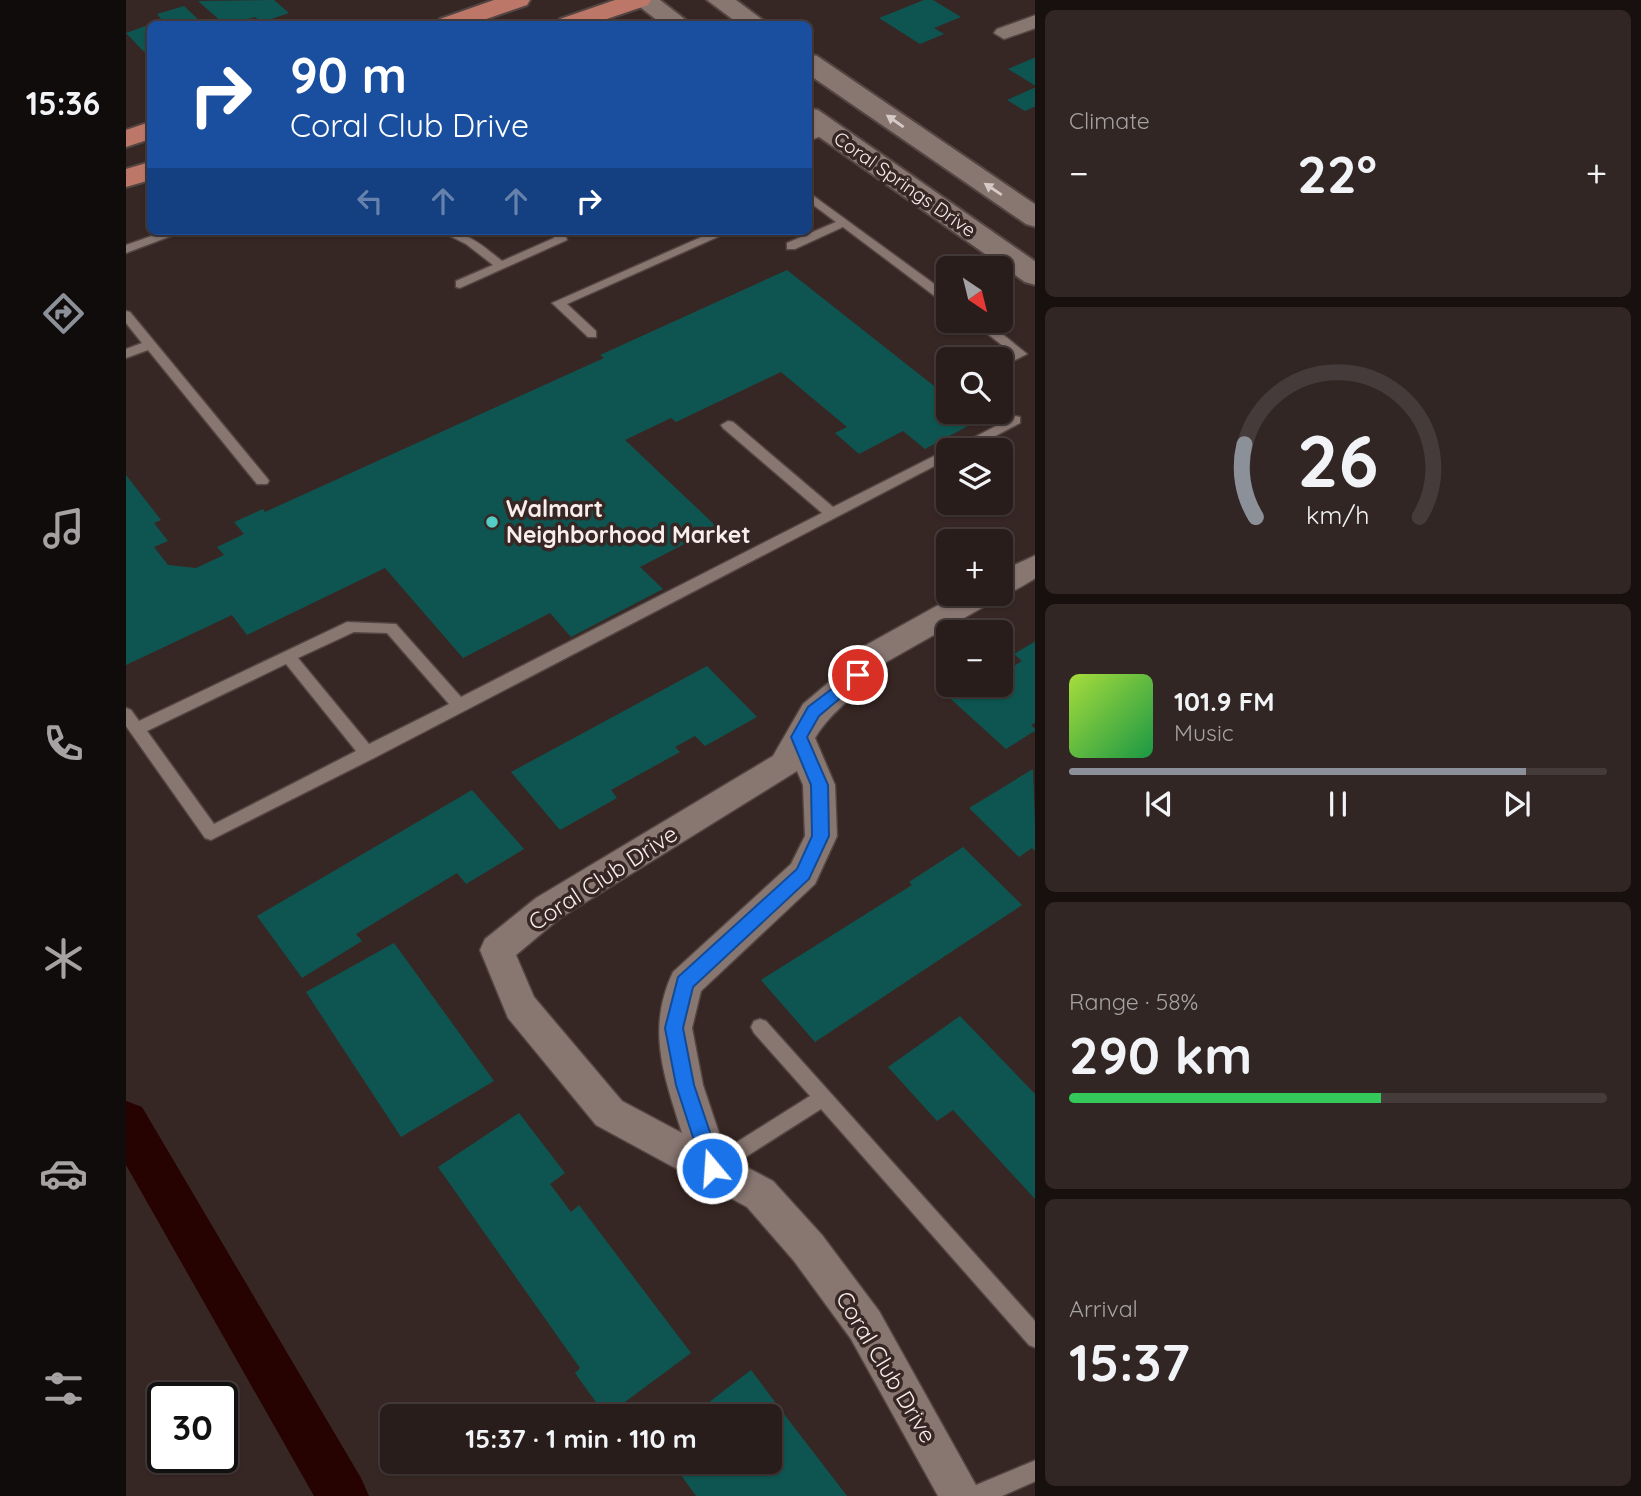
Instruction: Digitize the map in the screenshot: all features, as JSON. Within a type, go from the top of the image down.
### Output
[{"type":"main road","points":[[458,21],[518,0]]},
{"type":"main road","points":[[578,21],[641,0],[673,21]]},
{"type":"main road","points":[[719,0],[750,21]]},
{"type":"main road","name":"Coral Springs Drive","points":[[812,65],[1035,218]]},
{"type":"main road","name":"Coral Springs Drive","points":[[815,128],[1035,276]]},
{"type":"main road","points":[[126,139],[147,131]]},
{"type":"main road","points":[[126,179],[147,171]]},
{"type":"street","points":[[1004,33],[1035,21]]},
{"type":"street","points":[[1013,577],[1035,565]]},
{"type":"street","name":"Coral Club Drive","points":[[961,606],[870,657],[858,675],[814,712],[784,765],[548,908],[497,950],[520,1007],[609,1113],[760,1194],[808,1248],[865,1325],[961,1496]]},
{"type":"street","points":[[712,1168],[685,1085],[674,1028],[685,983],[803,874],[821,836],[820,785],[799,737]]},
{"type":"lane","points":[[812,198],[936,291]]},
{"type":"lane","points":[[791,246],[845,222]]},
{"type":"lane","points":[[126,249],[166,235]]},
{"type":"lane","points":[[456,235],[470,241],[501,266]]},
{"type":"lane","points":[[460,284],[561,240],[559,235]]},
{"type":"lane","points":[[592,334],[558,303],[716,235]]},
{"type":"lane","points":[[126,315],[262,481]]},
{"type":"lane","points":[[993,333],[1012,347]]},
{"type":"lane","points":[[126,354],[150,345]]},
{"type":"lane","points":[[1013,348],[1021,354],[1013,358]]},
{"type":"lane","points":[[980,438],[1015,420]]},
{"type":"lane","points":[[728,425],[832,514]]},
{"type":"lane","points":[[126,714],[211,833],[936,460]]},
{"type":"lane","points":[[136,729],[352,626],[391,628],[460,706]]},
{"type":"lane","points":[[288,656],[368,754]]},
{"type":"lane","points":[[760,1027],[1035,1338]]},
{"type":"lane","points":[[712,1168],[823,1098]]},
{"type":"lane","points":[[978,1496],[1035,1471]]},
{"type":"building","points":[[274,0],[289,13],[265,21],[255,17],[242,21],[221,21],[198,1]]},
{"type":"building","points":[[924,0],[933,0],[961,17],[934,28],[944,34],[920,44],[879,18]]},
{"type":"building","points":[[184,6],[200,21],[159,21],[162,20],[157,14]]},
{"type":"building","points":[[147,25],[147,55],[126,33]]},
{"type":"building","points":[[1035,57],[1035,85],[1008,69]]},
{"type":"building","points":[[1035,87],[1035,106],[1025,111],[1007,100]]},
{"type":"building","points":[[787,270],[936,388],[936,424],[968,426],[946,438],[936,438],[936,443],[925,449],[903,431],[859,454],[835,433],[847,427],[781,372],[676,422],[671,418],[625,440],[717,527],[640,567],[663,589],[571,637],[550,613],[463,658],[385,568],[247,635],[232,615],[126,665],[126,475],[161,520],[154,523],[168,541],[154,547],[168,565],[196,568],[224,555],[217,547],[244,534],[234,522],[263,509],[265,512],[604,358],[600,355]]},
{"type":"building","points":[[1035,642],[1035,723],[1031,725],[1035,731],[1006,749],[949,697],[1013,697],[1013,667],[1022,661],[1014,654]]},
{"type":"building","points":[[707,666],[757,717],[705,746],[695,736],[675,747],[680,752],[611,790],[617,798],[560,830],[511,772]]},
{"type":"building","points":[[1033,769],[1035,851],[1032,848],[1019,857],[969,808]]},
{"type":"building","points":[[472,790],[524,849],[466,884],[457,873],[356,934],[362,941],[302,978],[257,916]]},
{"type":"building","points":[[963,847],[1022,905],[815,1042],[761,980],[912,885],[909,882]]},
{"type":"building","points":[[394,943],[494,1081],[401,1137],[306,992]]},
{"type":"building","points":[[960,1016],[1035,1094],[1035,1199],[953,1110],[937,1121],[888,1067]]},
{"type":"building","points":[[519,1113],[565,1173],[550,1184],[571,1212],[579,1205],[691,1353],[622,1404],[597,1404],[575,1373],[580,1368],[438,1167]]},
{"type":"building","points":[[751,1370],[777,1404],[707,1404]]},
{"type":"building","points":[[782,1411],[847,1496],[696,1496],[680,1474],[782,1474]]},
{"type":"waterway","points":[[126,1122],[343,1496]]},
{"type":"place","name":"Walmart Neighborhood Market","points":[[492,522]]},
{"type":"route","points":[[712,1168],[685,1085],[674,1028],[685,983],[803,874],[821,836],[820,785],[799,737],[814,712],[858,675]]}]
